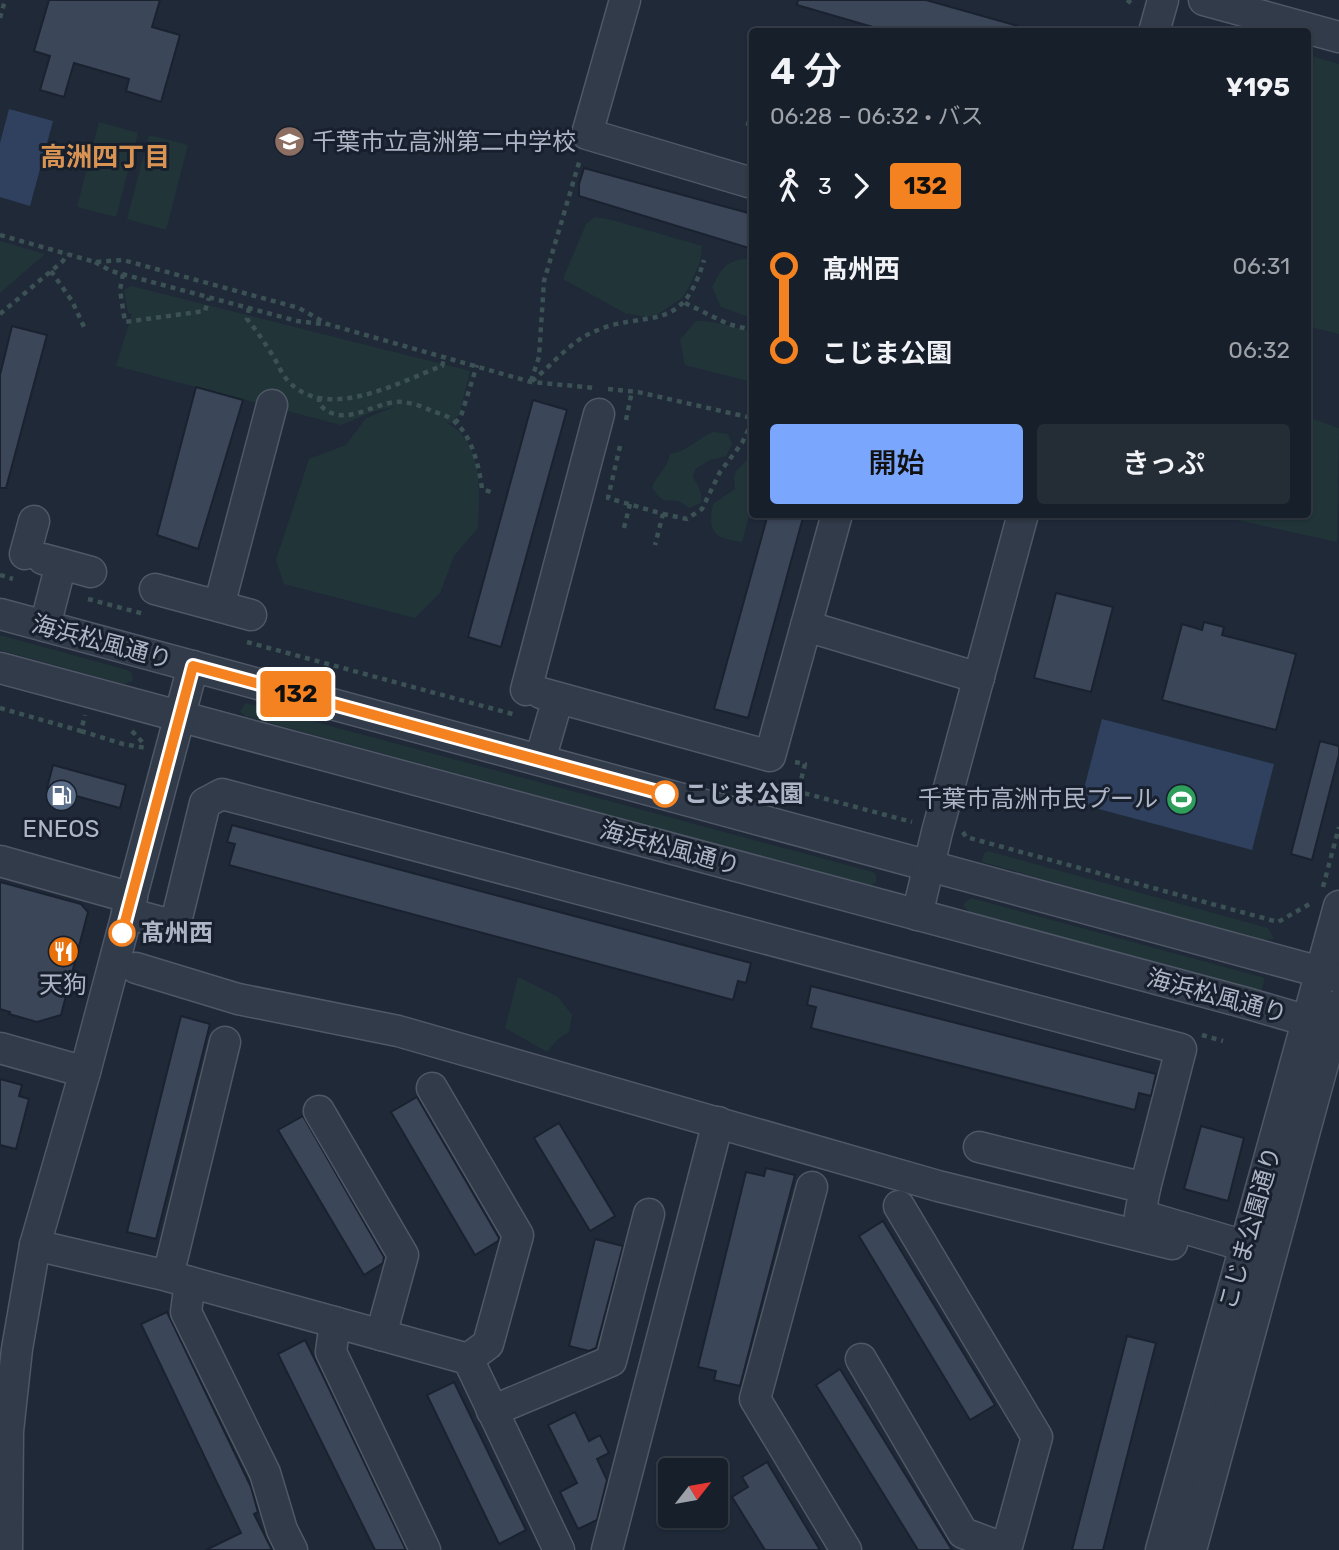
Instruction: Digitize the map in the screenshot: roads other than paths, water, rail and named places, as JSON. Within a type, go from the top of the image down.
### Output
[{"type":"street","points":[[625,0],[587,134],[749,182]]},
{"type":"street","points":[[1155,28],[1163,0]]},
{"type":"street","points":[[1204,0],[1306,28]]},
{"type":"street","points":[[1311,29],[1339,37]]},
{"type":"street","points":[[219,606],[272,405]]},
{"type":"street","points":[[540,760],[536,699],[612,419]]},
{"type":"street","points":[[536,699],[770,756],[836,518]]},
{"type":"street","points":[[917,915],[1022,518]]},
{"type":"street","points":[[34,521],[43,559],[45,626]]},
{"type":"street","points":[[43,559],[83,584]]},
{"type":"street","points":[[151,602],[219,606],[251,615]]},
{"type":"street","name":"海浜松風通り","points":[[0,614],[1330,974]]},
{"type":"street","points":[[806,626],[979,678]]},
{"type":"street","points":[[7,1550],[8,1431],[35,1245],[85,1072],[193,666]]},
{"type":"street","name":"海浜松風通り","points":[[0,668],[917,915],[1330,1021]]},
{"type":"street","points":[[0,861],[130,905],[175,926],[205,803],[222,794],[1181,1049],[1140,1215],[1245,1246]]},
{"type":"street","name":"こじま公園通り","points":[[1191,1550],[1330,1021],[1330,974],[1339,906]]},
{"type":"street","points":[[136,968],[238,999],[398,1031],[939,1186],[1172,1244]]},
{"type":"street","name":"こじま公園通り","points":[[1161,1550],[1245,1246],[1330,1021]]},
{"type":"street","points":[[225,1042],[179,1279],[186,1312],[265,1474],[282,1530],[292,1550]]},
{"type":"street","points":[[0,1048],[85,1072]]},
{"type":"street","points":[[432,1088],[519,1236],[488,1344],[468,1359]]},
{"type":"street","points":[[319,1111],[403,1255],[381,1335]]},
{"type":"street","points":[[607,1550],[718,1122]]},
{"type":"street","points":[[979,1147],[1145,1188]]},
{"type":"street","points":[[812,1187],[755,1399],[846,1550]]},
{"type":"street","points":[[861,1359],[963,1533],[1006,1550],[1037,1437],[899,1206]]},
{"type":"street","points":[[492,1411],[611,1361],[649,1214]]},
{"type":"street","points":[[35,1245],[179,1279],[468,1359],[559,1550]]},
{"type":"street","points":[[335,1322],[331,1352],[425,1550]]},
{"type":"water","points":[[9,109],[53,121],[30,206],[0,197],[0,143]]},
{"type":"water","points":[[1102,719],[1274,764],[1252,850],[1080,804]]},
{"type":"place","name":"千葉市立高洲第二中学校","points":[[289,142]]},
{"type":"place","name":"こじま公園","points":[[665,794]]},
{"type":"place","name":"ENEOS","points":[[61,795]]},
{"type":"place","name":"千葉市高洲市民プール","points":[[1181,799]]},
{"type":"place","name":"髙州西","points":[[122,933]]},
{"type":"place","name":"天狗","points":[[63,951]]},
{"type":"district","name":"高洲四丁目","points":[[105,157]]}]
